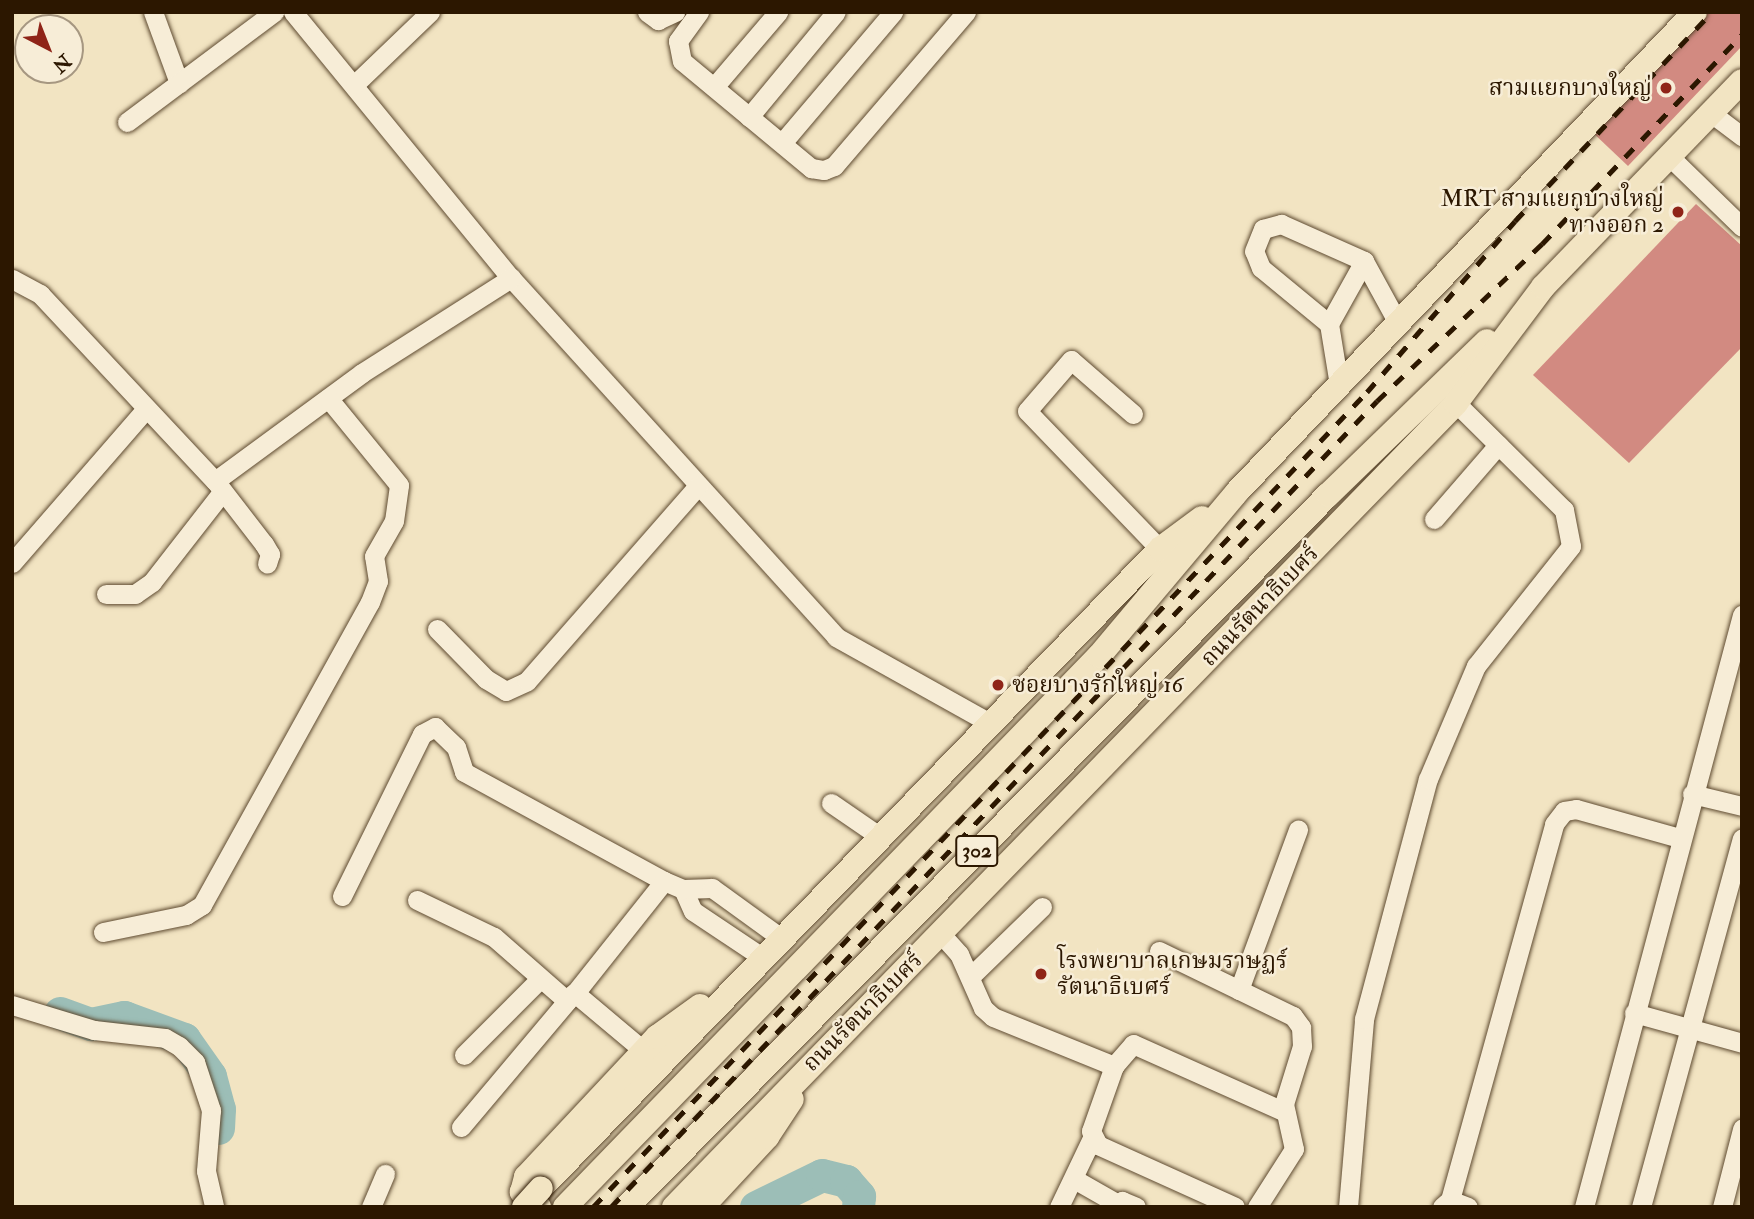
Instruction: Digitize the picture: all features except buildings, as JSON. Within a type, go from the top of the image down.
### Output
[{"type":"main road","name":"302","points":[[565,1207],[1099,656],[1237,492],[1695,12]]},
{"type":"main road","name":"ถนนรัตนาธิเบศร์","points":[[627,1207],[1328,495],[1543,287],[1742,82]]},
{"type":"main road","name":"ถนนรัตนาธิเบศร์","points":[[674,1207],[1456,403],[1543,287]]},
{"type":"main road","name":"302","points":[[524,1207],[540,1198],[757,963],[1160,549],[1237,492]]},
{"type":"main road","points":[[540,1198],[522,1192],[526,1177],[644,1051],[757,963]]},
{"type":"main road","points":[[702,1207],[767,1137],[830,1044]]},
{"type":"street","points":[[153,12],[179,83]]},
{"type":"street","points":[[127,122],[274,12]]},
{"type":"street","points":[[293,12],[355,84],[511,278],[836,637],[990,723]]},
{"type":"street","points":[[355,84],[430,12]]},
{"type":"street","points":[[647,12],[657,20],[675,12]]},
{"type":"street","points":[[699,12],[677,50],[714,88],[811,168],[834,166],[966,12]]},
{"type":"street","points":[[714,88],[778,12]]},
{"type":"street","points":[[749,117],[836,12]]},
{"type":"street","points":[[782,144],[892,12]]},
{"type":"street","points":[[1712,113],[1742,136]]},
{"type":"street","points":[[1670,157],[1742,227]]},
{"type":"street","points":[[1329,324],[1261,268],[1254,251],[1263,229],[1281,224],[1364,261],[1398,323]]},
{"type":"street","points":[[1339,385],[1329,324],[1364,261]]},
{"type":"street","points":[[106,594],[135,594],[152,582],[218,486],[328,398],[511,278]]},
{"type":"street","points":[[12,279],[40,294],[218,486],[264,544],[270,554],[267,564]]},
{"type":"street","points":[[1133,414],[1071,360],[1027,411],[1160,549]]},
{"type":"street","points":[[103,932],[186,915],[202,905],[370,602],[378,582],[374,556],[394,521],[399,485],[328,398]]},
{"type":"street","points":[[1348,1207],[1364,1019],[1428,779],[1476,666],[1571,546],[1564,510],[1456,403]]},
{"type":"street","points":[[12,564],[146,409]]},
{"type":"street","points":[[1434,519],[1499,445]]},
{"type":"street","points":[[437,629],[486,679],[506,691],[527,681],[698,486]]},
{"type":"street","points":[[1584,1207],[1679,838],[1742,615]]},
{"type":"street","points":[[342,896],[422,734],[435,727],[456,747],[464,772],[664,881],[683,889],[712,888],[781,938]]},
{"type":"street","points":[[1692,794],[1742,806]]},
{"type":"street","points":[[831,803],[879,836]]},
{"type":"street","points":[[1453,1204],[1554,824],[1564,811],[1576,809],[1679,838]]},
{"type":"street","points":[[1239,990],[1298,831]]},
{"type":"street","points":[[1641,1207],[1742,839]]},
{"type":"street","points":[[461,1127],[571,997],[664,881]]},
{"type":"street","points":[[683,889],[693,911],[757,963]]},
{"type":"street","points":[[417,900],[494,937],[540,979],[571,997],[644,1051]]},
{"type":"street","points":[[971,976],[1042,907]]},
{"type":"street","points":[[941,934],[971,976],[983,1008],[993,1017],[1114,1066]]},
{"type":"street","points":[[1160,951],[1293,1016],[1301,1027],[1285,1112],[1294,1149],[1257,1207]]},
{"type":"street","points":[[464,1055],[540,979]]},
{"type":"street","points":[[12,1005],[94,1030],[165,1038],[179,1046],[195,1062],[211,1110],[206,1171],[214,1207]]},
{"type":"street","points":[[1634,1013],[1742,1043]]},
{"type":"street","points":[[1059,1207],[1092,1138],[1114,1066],[1133,1044],[1285,1112]]},
{"type":"street","points":[[1722,1207],[1736,1172],[1742,1129]]},
{"type":"street","points":[[1092,1138],[1235,1207]]},
{"type":"street","points":[[372,1207],[384,1174]]},
{"type":"street","points":[[1074,1179],[1114,1205],[1136,1207]]},
{"type":"waterway","points":[[60,1013],[91,1024],[124,1017],[184,1039],[210,1076],[219,1109],[218,1128]]},
{"type":"waterway","points":[[756,1207],[822,1175],[846,1181],[859,1196],[858,1207]]},
{"type":"railway","points":[[593,1207],[1367,392],[1515,221],[1712,12]]},
{"type":"railway","points":[[611,1207],[1377,401],[1542,244],[1742,35]]},
{"type":"place","name":"สามแยกบางใหญ่","points":[[1666,88]]},
{"type":"place","name":"MRT สามแยกบางใหญ่ ทางออก 2","points":[[1678,212]]},
{"type":"place","name":"ซอยบางรักใหญ่ 16","points":[[998,685]]},
{"type":"place","name":"โรงพยาบาลเกษมราษฏร์ รัตนาธิเบศร์","points":[[1041,974]]}]
